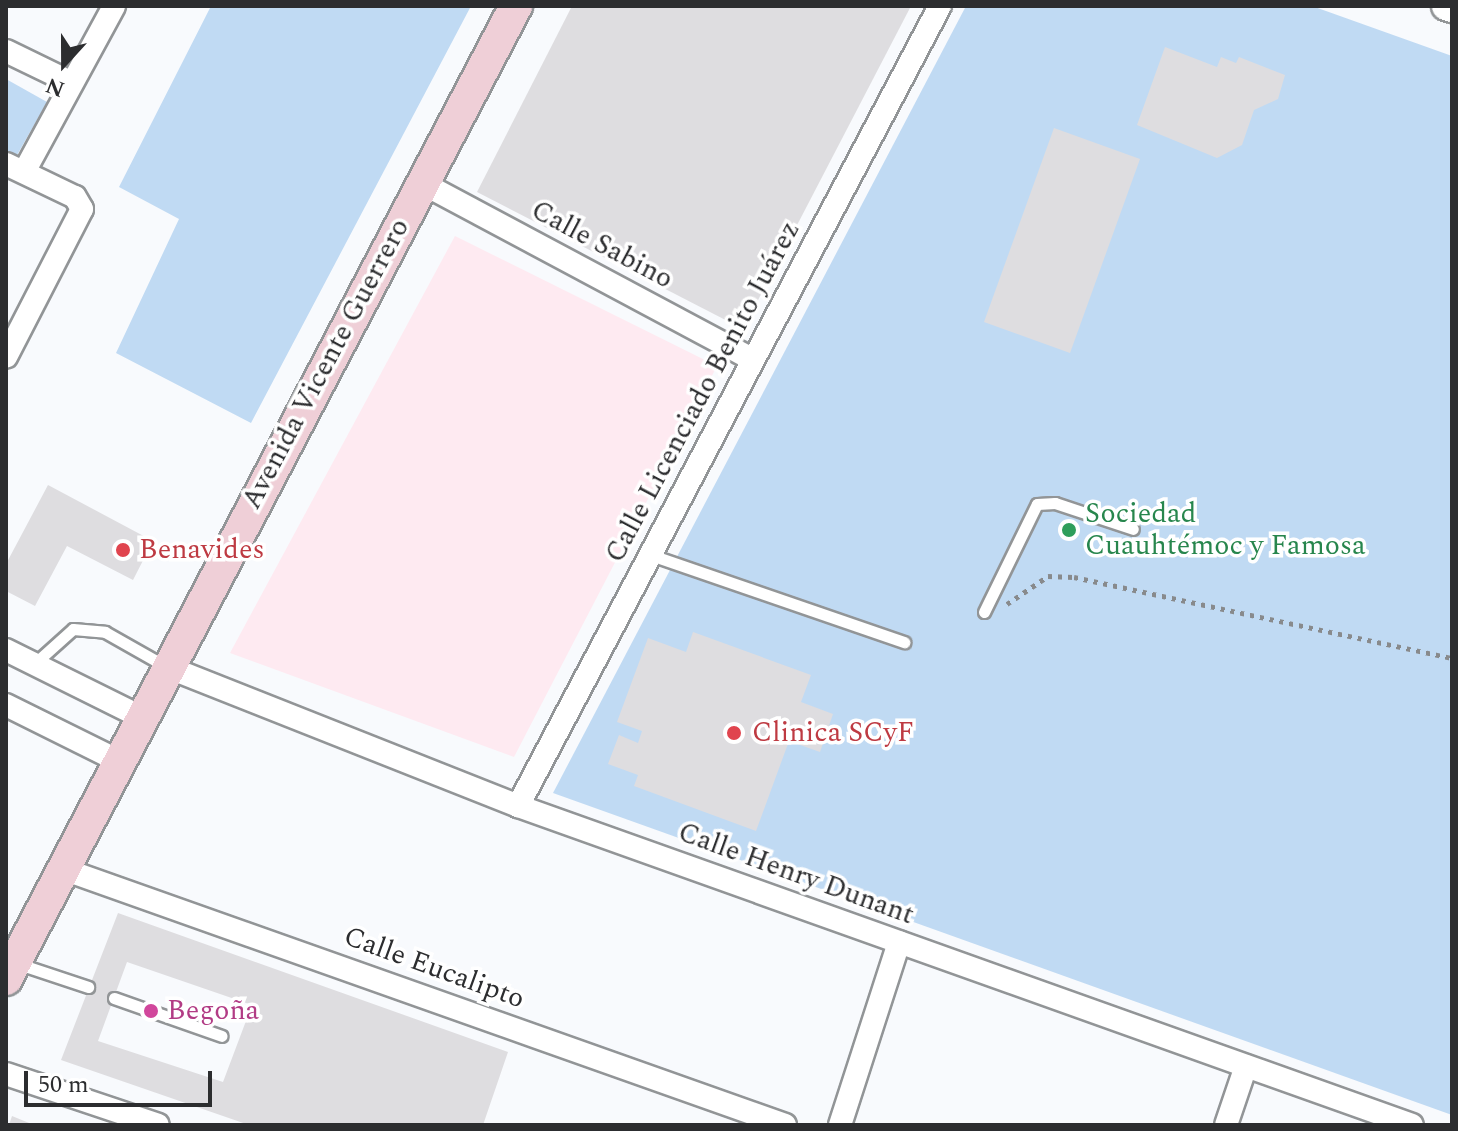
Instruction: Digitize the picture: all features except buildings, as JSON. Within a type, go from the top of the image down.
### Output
[{"type":"main road","name":"Avenida Vicente Guerrero","points":[[10,970],[165,666],[516,6]]},
{"type":"street","points":[[6,357],[82,214],[75,197],[15,168],[114,6]]},
{"type":"street","name":"Calle Licenciado Benito Juárez","points":[[518,806],[940,6]]},
{"type":"street","points":[[1446,6],[1452,8]]},
{"type":"street","points":[[6,51],[68,81]]},
{"type":"street","name":"Calle Sabino","points":[[422,183],[753,360]]},
{"type":"street","points":[[6,650],[141,717]]},
{"type":"street","name":"Calle Henry Dunant","points":[[165,666],[518,806],[1412,1125]]},
{"type":"street","points":[[6,705],[117,760]]},
{"type":"street","name":"Calle Eucalipto","points":[[63,869],[785,1125]]},
{"type":"street","points":[[840,1125],[899,942]]},
{"type":"street","points":[[1226,1125],[1246,1066]]},
{"type":"street","points":[[6,1074],[158,1125]]},
{"type":"lane","points":[[984,612],[1037,504],[1055,503],[1133,529]]},
{"type":"lane","points":[[651,555],[904,642]]},
{"type":"lane","points":[[34,664],[73,629],[105,632],[165,666]]},
{"type":"lane","points":[[10,970],[88,987]]},
{"type":"lane","points":[[114,998],[222,1036]]},
{"type":"path","points":[[984,612],[1048,576],[1074,577],[1452,658]]},
{"type":"shaded area","points":[[211,6],[471,6],[251,423],[116,353],[179,219],[119,187]]},
{"type":"shaded area","name":"Sociedad Cuauhtémoc y Famosa","points":[[966,6],[1312,6],[1452,56],[1452,1115],[553,793]]},
{"type":"shaded area","points":[[6,79],[47,102],[16,157],[6,151]]},
{"type":"shaded area","points":[[455,236],[717,366],[514,757],[230,653]]},
{"type":"place","name":"Sociedad Cuauhtémoc y Famosa","points":[[1069,530]]},
{"type":"place","name":"Benavides","points":[[123,550]]},
{"type":"place","name":"Clinica SCyF","points":[[734,733]]},
{"type":"place","name":"Begoña","points":[[151,1011]]}]
